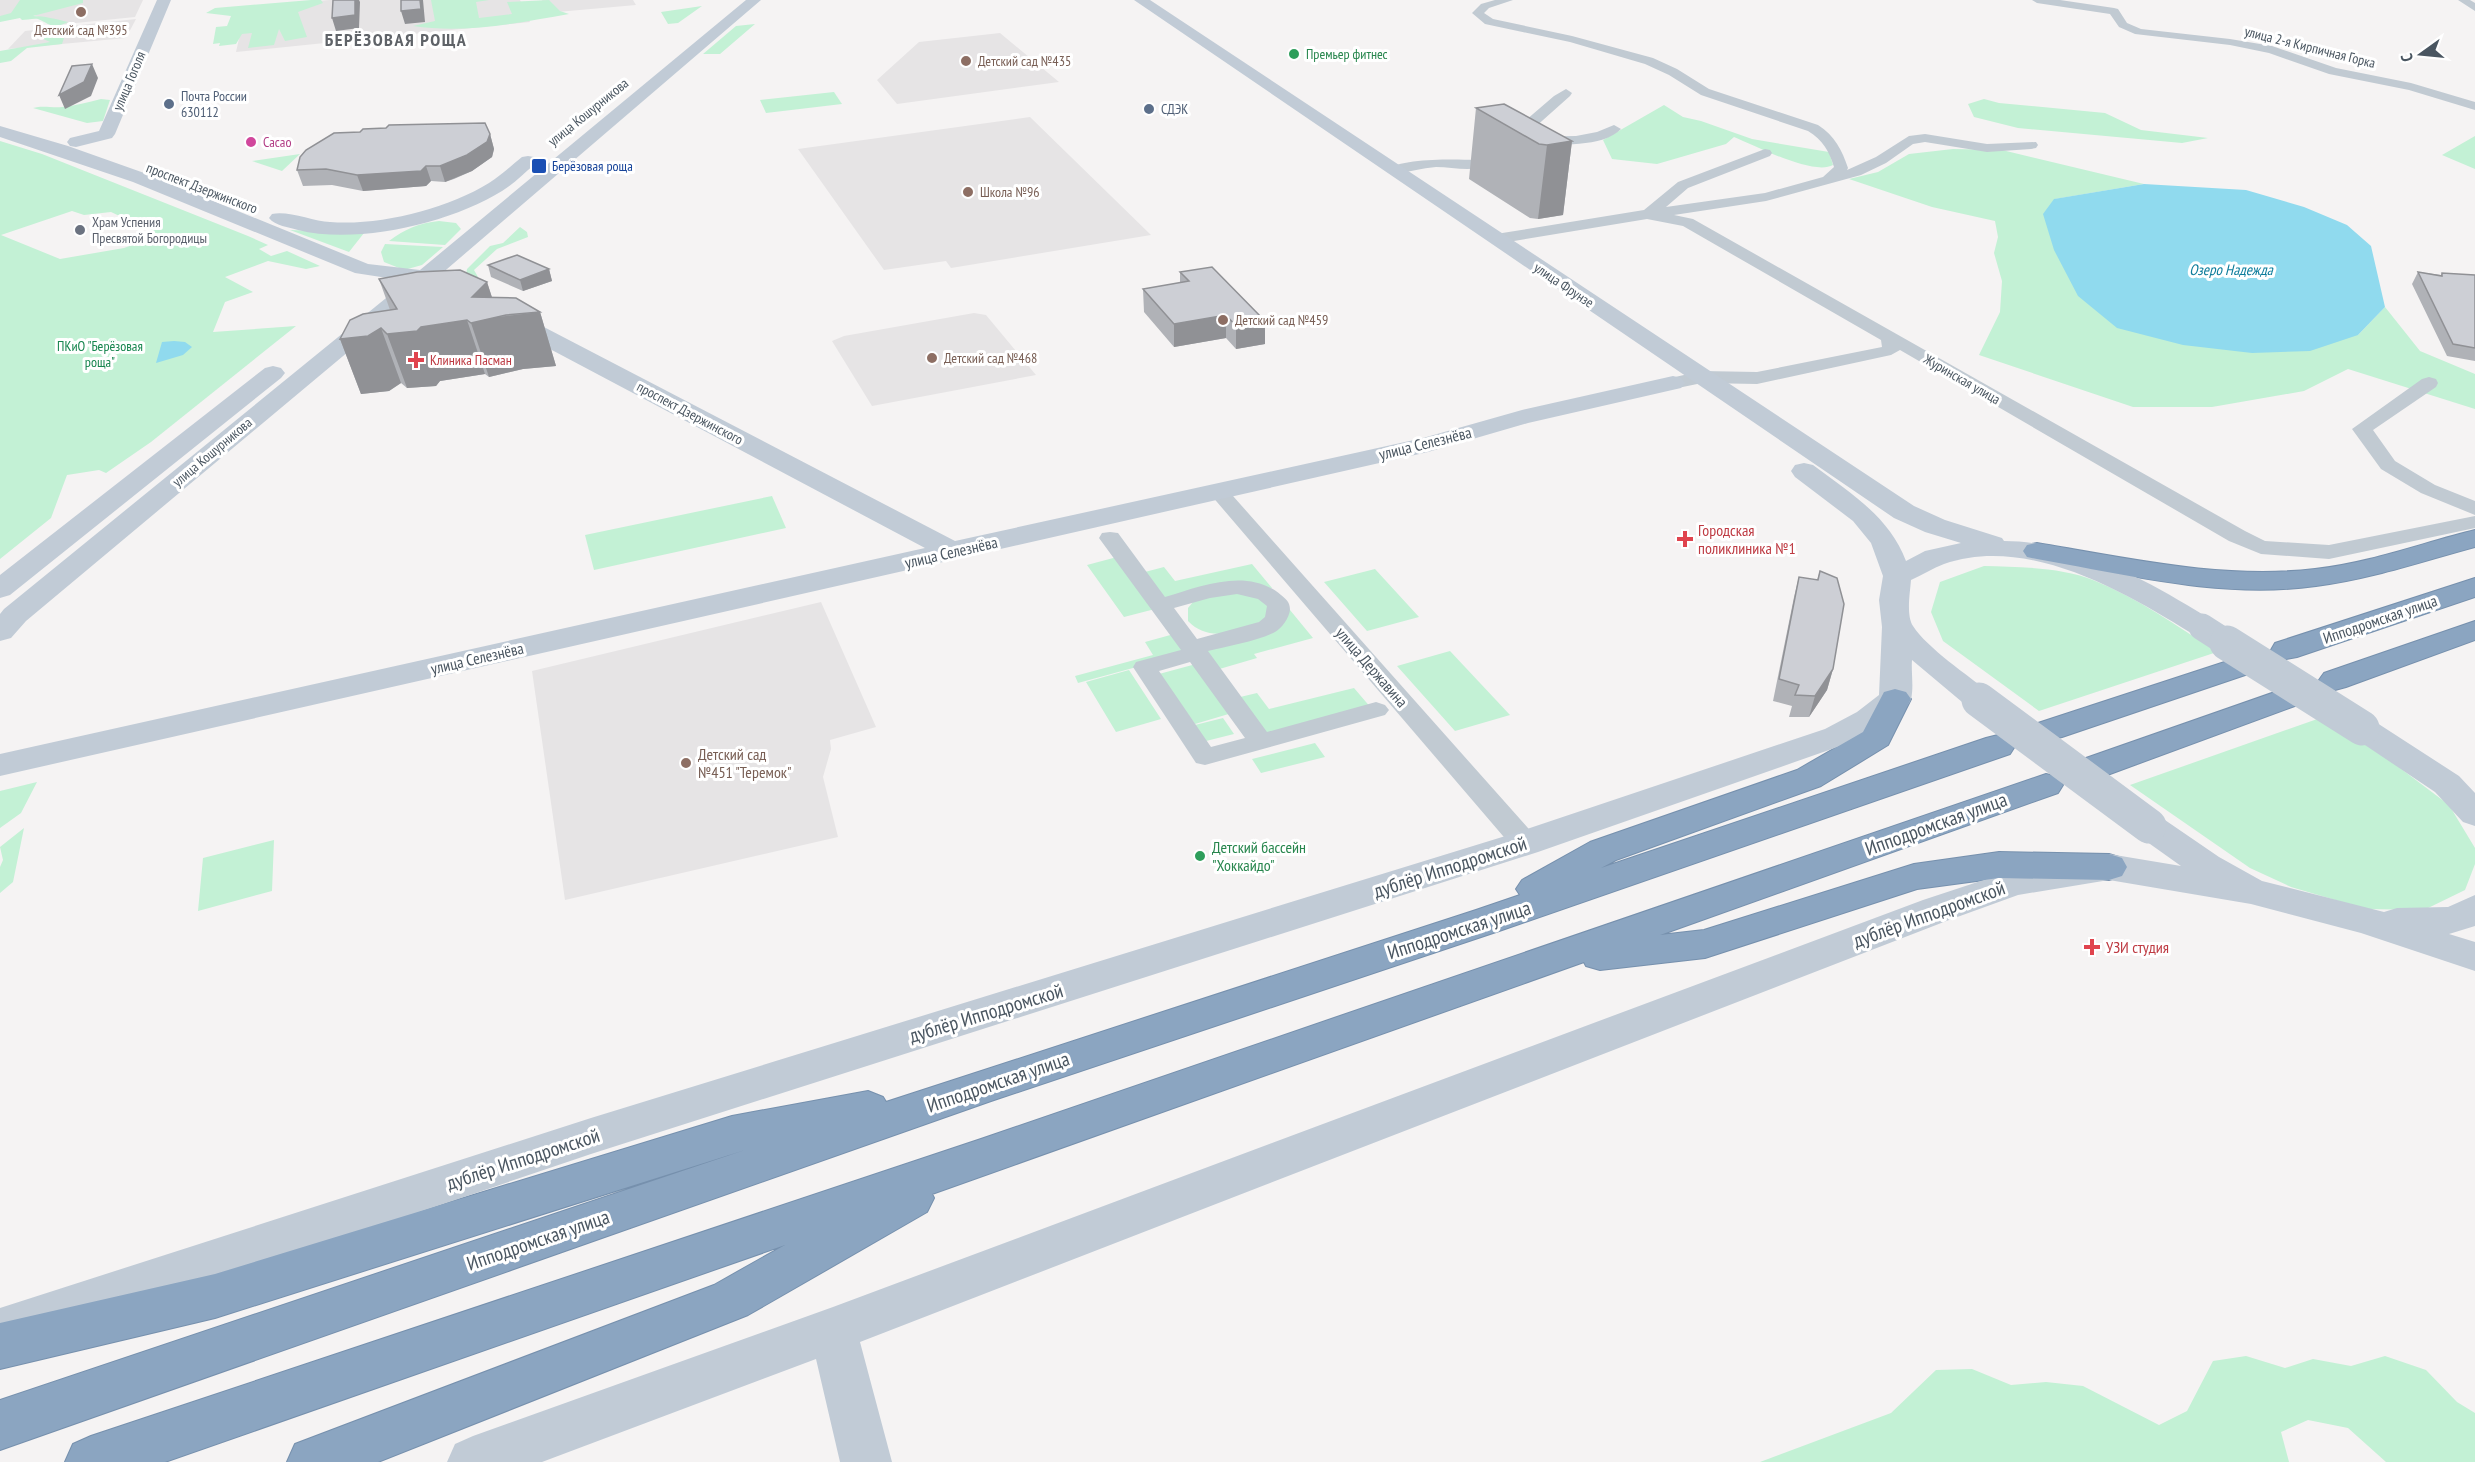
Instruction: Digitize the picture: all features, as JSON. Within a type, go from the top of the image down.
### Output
[{"type":"highway","points":[[2037,551],[2187,574],[2285,580],[2314,579],[2344,573],[2475,538]]},
{"type":"highway","name":"Ипподромская улица","points":[[2286,650],[2475,587]]},
{"type":"highway","points":[[2335,680],[2475,630]]},
{"type":"highway","points":[[2050,730],[2243,665]]},
{"type":"highway","points":[[2098,766],[2292,696]]},
{"type":"highway","points":[[1489,920],[1518,898],[1603,851],[1809,778],[1876,738],[1895,699]]},
{"type":"highway","name":"Ипподромская улица","points":[[0,1425],[976,1089],[1489,920],[1998,747]]},
{"type":"highway","name":"Ипподромская улица","points":[[91,1462],[981,1158],[2046,784]]},
{"type":"highway","points":[[1541,962],[1705,944],[1914,877],[1953,870],[1999,865],[2109,867]]},
{"type":"highway","points":[[0,1346],[215,1296],[732,1134],[976,1089]]},
{"type":"highway","points":[[313,1462],[731,1300],[981,1158]]},
{"type":"main road","name":"улица Гоголя","points":[[76,142],[106,134],[164,0]]},
{"type":"main road","name":"улица Кошурникова","points":[[0,632],[24,607],[427,275],[754,0]]},
{"type":"main road","name":"улица Фрунзе","points":[[1133,3],[1200,48],[1254,75],[1904,512],[1935,526],[1999,546]]},
{"type":"main road","name":"улица Фрунзе","points":[[1200,48],[1232,78],[1499,264]]},
{"type":"main road","points":[[1232,78],[1254,75]]},
{"type":"main road","name":"проспект Дзержинского","points":[[0,120],[76,142],[163,172],[291,222],[345,228],[407,222]]},
{"type":"main road","name":"проспект Дзержинского","points":[[0,131],[140,178],[362,269],[400,276],[427,275],[954,552]]},
{"type":"main road","name":"улица Кошурникова","points":[[407,222],[493,189],[543,149]]},
{"type":"main road","points":[[366,292],[369,285],[360,257],[370,242],[385,231],[407,222],[460,215],[472,218],[483,227]]},
{"type":"main road","name":"улица Кошурникова","points":[[0,589],[314,340]]},
{"type":"main road","points":[[1663,376],[1822,483],[1863,515],[1885,542],[1898,576],[1894,600],[1897,627],[1895,699]]},
{"type":"main road","name":"улица Селезнёва","points":[[0,765],[1428,444],[1663,376]]},
{"type":"main road","points":[[1898,576],[1919,562],[1999,546],[2037,551],[2097,571],[2159,599],[2362,728],[2447,784],[2475,814]]},
{"type":"main road","points":[[1897,627],[1920,651],[1979,700],[2206,866],[2251,891],[2368,921],[2475,957]]},
{"type":"main road","name":"дублёр Ипподромской","points":[[0,1331],[591,1136],[1525,843],[1837,736],[1869,719],[1895,699]]},
{"type":"main road","name":"дублёр Ипподромской","points":[[473,1462],[833,1330],[1936,910],[2014,883],[2109,867],[2251,891]]},
{"type":"main road","points":[[2368,921],[2425,924],[2466,916],[2475,909]]},
{"type":"main road","points":[[833,1330],[866,1462]]},
{"type":"street","points":[[1508,0],[1485,6],[1478,13],[1489,22],[1572,39],[1648,61],[1664,67],[1705,92],[1813,128],[1826,136],[1833,144],[1841,168],[1828,180]]},
{"type":"street","name":"улица 2-я Кирпичная Горка","points":[[2037,0],[2114,11],[2122,25],[2139,32],[2230,42],[2261,48],[2333,71],[2379,80],[2475,106]]},
{"type":"street","points":[[2463,0],[2475,8]]},
{"type":"street","points":[[2379,80],[2376,84],[2387,98]]},
{"type":"street","points":[[1394,170],[1435,163],[1478,164],[1484,160],[1486,154],[1509,142],[1546,111],[1552,102],[1566,93]]},
{"type":"street","points":[[1509,142],[1586,138],[1602,135],[1614,129]]},
{"type":"street","points":[[1496,239],[1766,197],[1856,171],[1881,160],[1909,140],[1925,138],[1987,148],[2031,145]]},
{"type":"street","points":[[1647,214],[1683,185],[1765,153]]},
{"type":"street","name":"Журинская улица","points":[[1647,214],[1688,222],[2237,536],[2261,547],[2329,552],[2475,522]]},
{"type":"street","name":"улица Селезнёва","points":[[1663,376],[1758,378],[1891,350],[1890,338]]},
{"type":"street","points":[[2429,383],[2362,429],[2388,465],[2428,489],[2475,509]]},
{"type":"street","name":"улица Державина","points":[[1218,491],[1525,843]]},
{"type":"street","points":[[1110,538],[1262,742]]},
{"type":"street","points":[[1161,605],[1237,587],[1264,591],[1278,604],[1279,612],[1275,620],[1267,627],[1145,667],[1205,757],[1376,710]]},
{"type":"shaded area","name":"Детский сад №395","points":[[0,0],[143,0],[135,17],[56,25],[32,14],[0,20]]},
{"type":"shaded area","points":[[329,0],[520,0],[530,22],[236,52],[246,8]]},
{"type":"shaded area","points":[[542,0],[633,0],[636,5],[546,13]]},
{"type":"shaded area","points":[[136,19],[126,38],[8,49],[25,31]]},
{"type":"shaded area","name":"Детский сад №435","points":[[1000,33],[1059,82],[897,104],[877,80],[919,42]]},
{"type":"shaded area","name":"Школа №96","points":[[1030,117],[1151,235],[951,268],[946,261],[884,270],[798,149]]},
{"type":"shaded area","name":"Детский сад №468","points":[[974,313],[986,315],[1036,375],[872,406],[832,341],[844,336]]},
{"type":"shaded area","name":"Детский сад №451 \"Теремок\"","points":[[821,602],[876,727],[830,740],[831,749],[823,777],[838,837],[565,900],[532,671]]},
{"type":"green space","points":[[20,0],[83,0],[83,3],[33,16],[68,22],[58,26],[36,19],[22,20],[20,18],[0,22],[0,16],[11,13]]},
{"type":"green space","points":[[321,0],[323,3],[298,12],[307,37],[285,41],[279,29],[274,45],[248,48],[252,33],[242,34],[236,44],[219,46],[220,43],[213,44],[216,27],[227,26],[231,16],[206,13],[215,8]]},
{"type":"green space","points":[[431,0],[489,0],[476,2],[479,18],[512,14],[507,2],[549,0],[560,11],[569,14],[471,28],[413,26],[435,21]]},
{"type":"green space","points":[[702,6],[678,23],[668,24],[661,12]]},
{"type":"green space","points":[[755,24],[720,54],[703,54],[736,26]]},
{"type":"green space","points":[[65,35],[62,44],[27,48],[11,61],[0,63],[0,51],[50,42],[39,37]]},
{"type":"green space","points":[[834,92],[842,104],[766,113],[760,100]]},
{"type":"green space","points":[[101,99],[110,100],[103,121],[87,123],[33,108],[77,105]]},
{"type":"green space","points":[[1984,99],[1999,103],[2105,113],[2141,130],[2208,138],[2182,143],[2018,128],[1974,117],[1968,104]]},
{"type":"green space","points":[[1664,105],[1683,117],[1752,139],[1829,152],[1833,165],[1812,167],[1770,153],[1734,137],[1726,144],[1657,164],[1612,159],[1603,140]]},
{"type":"green space","points":[[2475,136],[2475,169],[2442,155]]},
{"type":"green space","name":"ПКиО \"Берёзовая роща\"","points":[[0,141],[42,154],[248,236],[268,245],[259,249],[271,256],[287,251],[320,266],[306,269],[268,261],[225,277],[253,292],[225,302],[213,332],[296,326],[151,442],[106,473],[99,470],[67,475],[51,518],[0,559]],"holes":[[[72,211],[84,215],[111,212],[160,235],[124,248],[60,259],[1,235]]]},
{"type":"green space","points":[[1953,149],[2002,150],[2144,184],[2055,199],[2358,335],[2385,307],[2420,351],[2475,374],[2475,409],[2348,369],[2304,391],[2212,407],[2133,407],[1979,355],[2000,312],[2002,281],[1994,253],[1998,237],[1995,221],[1932,207],[1849,179],[1878,172],[1909,154]]},
{"type":"green space","points":[[300,154],[282,171],[252,161]]},
{"type":"green space","points":[[439,221],[456,223],[461,229],[445,245],[389,241],[412,227]]},
{"type":"green space","points":[[520,227],[527,232],[528,237],[497,249],[474,270],[478,277],[470,279],[466,275],[467,269],[490,246],[503,243]]},
{"type":"green space","points":[[290,230],[364,233],[349,252]]},
{"type":"green space","points":[[385,244],[443,247],[422,265],[404,270],[384,262],[381,252]]},
{"type":"green space","points":[[772,496],[786,528],[594,570],[585,535]]},
{"type":"green space","points":[[1117,557],[1155,609],[1124,617],[1087,565]]},
{"type":"green space","points":[[1252,564],[1272,588],[1162,601],[1141,573],[1164,567],[1175,581]]},
{"type":"green space","points":[[1984,566],[2053,570],[2093,580],[2141,604],[2217,652],[2039,711],[1943,641],[1931,612],[1940,582]]},
{"type":"green space","points":[[1375,569],[1419,617],[1367,631],[1324,582]]},
{"type":"green space","points":[[1226,591],[1267,598],[1270,618],[1239,630],[1218,634],[1197,628],[1188,621],[1188,608],[1193,602]]},
{"type":"green space","points":[[1290,610],[1313,638],[1254,654],[1257,658],[1216,670],[1198,652]]},
{"type":"green space","points":[[1174,634],[1188,653],[1078,683],[1075,676],[1153,655],[1145,642]]},
{"type":"green space","points":[[1450,651],[1510,715],[1455,731],[1397,666]]},
{"type":"green space","points":[[1196,664],[1232,713],[1195,724],[1159,674]]},
{"type":"green space","points":[[1129,670],[1161,719],[1116,732],[1086,682]]},
{"type":"green space","points":[[1354,688],[1372,709],[1263,740],[1236,698],[1257,693],[1269,709]]},
{"type":"green space","points":[[2323,717],[2392,762],[2449,805],[2475,848],[2475,864],[2465,890],[2424,910],[2366,909],[2291,887],[2250,868],[2130,785]]},
{"type":"green space","points":[[1223,718],[1234,734],[1206,741],[1195,725]]},
{"type":"green space","points":[[1315,743],[1325,757],[1261,773],[1252,759]]},
{"type":"green space","points":[[37,782],[21,813],[0,828],[0,791]]},
{"type":"green space","points":[[24,828],[13,882],[0,893],[0,867],[3,860],[0,847]]},
{"type":"green space","points":[[274,840],[272,891],[198,911],[203,858]]},
{"type":"green space","points":[[2246,1356],[2285,1368],[2313,1359],[2351,1366],[2385,1356],[2426,1370],[2457,1402],[2475,1413],[2475,1462],[2386,1462],[2348,1428],[2308,1420],[2281,1432],[2289,1462],[1760,1462],[1891,1413],[1936,1370],[1972,1369],[2011,1385],[2046,1382],[2083,1386],[2159,1425],[2187,1411],[2213,1361]]},
{"type":"water","name":"Озеро Надежда","points":[[2144,184],[2246,190],[2304,207],[2347,225],[2371,246],[2385,307],[2358,335],[2310,351],[2252,353],[2183,345],[2117,328],[2078,296],[2054,250],[2043,214],[2054,199]]},
{"type":"water","points":[[162,342],[185,342],[192,347],[183,355],[156,363]]},
{"type":"building","points":[[333,0],[355,0],[355,15],[332,18]]},
{"type":"building","points":[[401,0],[420,0],[421,9],[401,11]]},
{"type":"building","points":[[92,64],[84,82],[59,95],[72,66]]},
{"type":"building","points":[[1504,104],[1572,141],[1539,144],[1476,108]]},
{"type":"building","points":[[485,123],[490,134],[487,142],[467,155],[440,166],[426,166],[421,171],[357,175],[326,169],[297,170],[300,157],[306,150],[334,133],[360,132],[363,129],[386,128],[389,125]]},
{"type":"building","points":[[517,255],[549,269],[520,280],[488,265]]},
{"type":"building","points":[[1212,267],[1265,321],[1236,326],[1226,315],[1174,324],[1143,289],[1189,281],[1180,272]]},
{"type":"building","points":[[460,270],[487,282],[472,297],[516,298],[540,312],[506,315],[471,323],[467,320],[421,327],[417,331],[387,334],[381,328],[368,336],[340,339],[350,320],[363,314],[397,309],[379,279],[417,272]]},
{"type":"building","points":[[2418,272],[2442,276],[2442,273],[2475,275],[2475,348],[2453,344]]},
{"type":"building","points":[[1820,571],[1837,578],[1844,604],[1833,669],[1815,696],[1795,695],[1799,685],[1779,679],[1799,577],[1818,580]]},
{"type":"place","name":"Детский сад №395","points":[[81,12]]},
{"type":"place","name":"Премьер фитнес","points":[[1294,54]]},
{"type":"place","name":"Детский сад №435","points":[[966,61]]},
{"type":"place","name":"Почта России 630112","points":[[169,104]]},
{"type":"place","name":"СДЭК","points":[[1149,109]]},
{"type":"place","name":"Cacao","points":[[251,142]]},
{"type":"place","name":"Берёзовая роща","points":[[539,166]]},
{"type":"place","name":"Школа №96","points":[[968,192]]},
{"type":"place","name":"Храм Успения Пресвятой Богородицы","points":[[80,230]]},
{"type":"place","name":"Детский сад №459","points":[[1223,320]]},
{"type":"place","name":"Детский сад №468","points":[[932,358]]},
{"type":"place","name":"Клиника Пасман","points":[[416,360]]},
{"type":"place","name":"Городская поликлиника №1","points":[[1685,539]]},
{"type":"place","name":"Детский сад №451 \"Теремок\"","points":[[686,763]]},
{"type":"place","name":"Детский бассейн \"Хоккайдо\"","points":[[1200,856]]},
{"type":"place","name":"УЗИ студия","points":[[2092,947]]},
{"type":"district","name":"БЕРЁЗОВАЯ РОЩА","points":[[396,40]]}]
